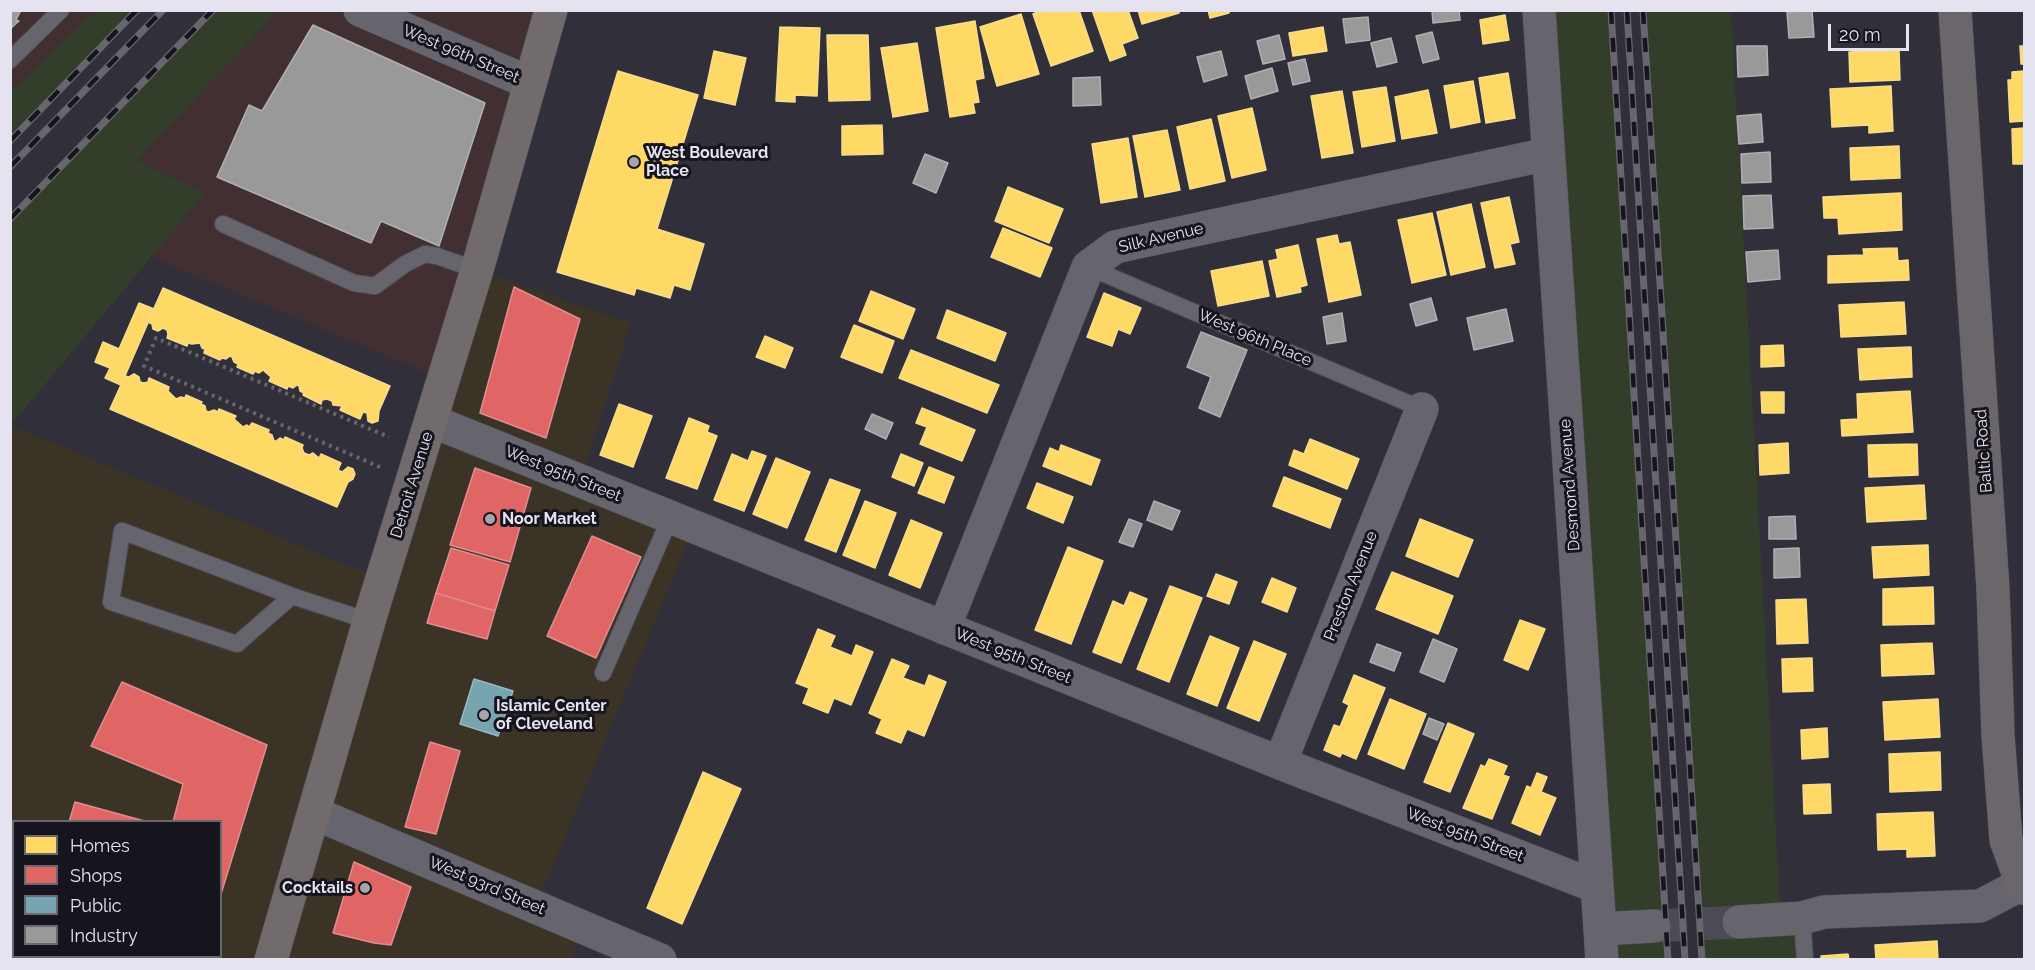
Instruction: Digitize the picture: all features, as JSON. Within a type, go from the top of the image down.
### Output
[{"type":"main road","name":"Detroit Avenue","points":[[271,960],[369,621],[477,270],[551,10]]},
{"type":"street","name":"West 96th Street","points":[[360,10],[530,83]]},
{"type":"street","name":"Desmond Avenue","points":[[1539,10],[1601,944]]},
{"type":"street","name":"Baltic Road","points":[[1955,10],[1993,589],[1998,735],[2006,840],[2023,886]]},
{"type":"street","name":"Silk Avenue","points":[[1088,267],[1115,247],[1548,154]]},
{"type":"street","points":[[944,628],[1088,267]]},
{"type":"street","name":"Preston Avenue","points":[[1280,763],[1422,410]]},
{"type":"street","name":"West 95th Street","points":[[432,421],[1280,763],[1597,886]]},
{"type":"street","name":"West 93rd Street","points":[[314,813],[660,960]]},
{"type":"street","points":[[1739,922],[1802,918],[1824,912],[1980,906],[2023,886]]},
{"type":"street","points":[[1601,944],[1654,926]]},
{"type":"lane","points":[[10,60],[61,10]]},
{"type":"lane","points":[[223,224],[354,283],[375,286],[405,264],[425,254],[477,270]]},
{"type":"lane","name":"West 96th Place","points":[[1088,267],[1422,410]]},
{"type":"lane","points":[[603,673],[670,518]]},
{"type":"lane","points":[[292,596],[237,644],[111,602],[122,531],[292,596],[369,621]]},
{"type":"lane","points":[[1802,918],[1805,960]]},
{"type":"path","points":[[380,467],[144,366],[156,338],[389,437]]},
{"type":"shaded area","points":[[11,11],[96,11],[11,92]]},
{"type":"shaded area","points":[[278,11],[551,11],[444,380],[151,257],[205,193],[137,161]]},
{"type":"shaded area","points":[[477,270],[631,323],[580,481],[694,527],[536,907],[584,927],[571,959],[11,959],[10,425],[382,580]]},
{"type":"green space","points":[[96,10],[137,11],[11,141],[11,92]]},
{"type":"green space","points":[[214,10],[278,11],[137,161],[205,193],[11,425],[11,220]]},
{"type":"green space","points":[[1539,11],[1611,11],[1668,959],[1602,959]]},
{"type":"green space","points":[[1643,11],[1731,11],[1781,924],[1802,918],[1805,959],[1702,959]]},
{"type":"building: Homes","points":[[1041,10],[1079,10],[1093,51],[1051,66],[1033,14]]},
{"type":"building: Homes","points":[[1092,10],[1128,10],[1138,38],[1122,44],[1126,55],[1110,61]]},
{"type":"building: Homes","points":[[1138,10],[1179,10],[1179,13],[1142,24]]},
{"type":"building: Homes","points":[[1208,10],[1229,10],[1229,13],[1210,18]]},
{"type":"building: Homes","points":[[1021,14],[1039,74],[997,86],[980,27]]},
{"type":"building: Homes","points":[[1505,15],[1509,40],[1483,44],[1480,20]]},
{"type":"building: Homes","points":[[975,21],[984,78],[975,80],[979,102],[973,103],[975,113],[950,117],[936,28]]},
{"type":"building: Homes","points":[[780,27],[820,28],[817,96],[795,95],[795,102],[776,101]]},
{"type":"building: Homes","points":[[1323,27],[1327,51],[1293,56],[1289,33]]},
{"type":"building: Homes","points":[[827,35],[868,35],[870,100],[829,101]]},
{"type":"building: Homes","points":[[917,43],[928,111],[893,117],[881,48]]},
{"type":"building: Homes","points":[[2020,46],[2024,46],[2024,64],[2021,64]]},
{"type":"building: Homes","points":[[1899,50],[1900,80],[1850,82],[1849,52]]},
{"type":"building: Homes","points":[[714,51],[746,58],[735,105],[704,98]]},
{"type":"building: Homes","name":"West Boulevard Place","points":[[618,71],[698,95],[657,229],[704,244],[690,290],[674,285],[670,298],[636,288],[634,295],[557,272]]},
{"type":"building: Homes","points":[[2024,71],[2024,121],[2010,122],[2008,80],[2012,80],[2012,72]]},
{"type":"building: Homes","points":[[1508,73],[1515,118],[1486,123],[1479,78]]},
{"type":"building: Homes","points":[[1473,81],[1480,122],[1451,128],[1444,86]]},
{"type":"building: Homes","points":[[1891,86],[1893,131],[1869,133],[1869,125],[1832,127],[1830,89]]},
{"type":"building: Homes","points":[[1386,87],[1395,141],[1362,147],[1353,92]]},
{"type":"building: Homes","points":[[1428,90],[1437,133],[1402,139],[1395,97]]},
{"type":"building: Homes","points":[[1342,91],[1353,153],[1322,158],[1311,96]]},
{"type":"building: Homes","points":[[1252,108],[1266,170],[1232,178],[1218,116]]},
{"type":"building: Homes","points":[[1211,119],[1225,181],[1190,189],[1177,127]]},
{"type":"building: Homes","points":[[882,125],[883,154],[842,155],[842,126]]},
{"type":"building: Homes","points":[[2024,128],[2024,164],[2013,164],[2012,129]]},
{"type":"building: Homes","points":[[1167,130],[1180,190],[1145,197],[1133,136]]},
{"type":"building: Homes","points":[[1128,138],[1137,197],[1101,203],[1092,144]]},
{"type":"building: Homes","points":[[1899,146],[1900,178],[1851,180],[1850,148]]},
{"type":"building: Homes","points":[[1008,187],[1063,209],[1049,243],[995,221]]},
{"type":"building: Homes","points":[[1901,193],[1902,230],[1839,234],[1838,218],[1824,218],[1823,197]]},
{"type":"building: Homes","points":[[1509,197],[1519,242],[1510,244],[1515,264],[1495,268],[1481,203]]},
{"type":"building: Homes","points":[[1471,204],[1485,267],[1451,275],[1437,212]]},
{"type":"building: Homes","points":[[1432,213],[1446,275],[1412,283],[1398,220]]},
{"type":"building: Homes","points":[[1003,228],[1052,248],[1040,277],[991,257]]},
{"type":"building: Homes","points":[[1337,235],[1339,244],[1350,242],[1361,295],[1329,302],[1317,239]]},
{"type":"building: Homes","points":[[1298,245],[1307,285],[1300,287],[1301,292],[1277,297],[1269,261],[1278,259],[1276,250]]},
{"type":"building: Homes","points":[[1897,248],[1898,261],[1908,260],[1909,280],[1828,283],[1828,256],[1864,255],[1863,249]]},
{"type":"building: Homes","points":[[1262,261],[1269,296],[1218,306],[1211,271]]},
{"type":"building: Homes","points":[[163,288],[390,386],[379,411],[378,421],[372,423],[368,421],[367,413],[363,412],[360,419],[340,410],[342,406],[333,405],[332,401],[327,399],[322,400],[321,404],[303,395],[304,393],[297,385],[293,388],[288,386],[287,389],[269,381],[271,377],[263,370],[259,373],[255,371],[253,374],[237,367],[238,364],[230,356],[220,360],[204,353],[205,349],[200,343],[188,343],[187,346],[167,338],[167,330],[153,329],[152,324],[148,322]]},
{"type":"building: Homes","points":[[871,291],[915,309],[903,339],[859,321]]},
{"type":"building: Homes","points":[[1104,293],[1141,308],[1130,334],[1118,329],[1112,346],[1087,337]]},
{"type":"building: Homes","points":[[1904,302],[1906,334],[1841,337],[1839,305]]},
{"type":"building: Homes","points":[[139,303],[154,309],[121,385],[105,378],[110,368],[95,362],[103,342],[119,349]]},
{"type":"building: Homes","points":[[947,310],[1006,333],[995,361],[937,338]]},
{"type":"building: Homes","points":[[854,325],[894,341],[882,373],[841,357]]},
{"type":"building: Homes","points":[[765,336],[793,348],[785,368],[756,357]]},
{"type":"building: Homes","points":[[1783,345],[1784,366],[1761,367],[1761,346]]},
{"type":"building: Homes","points":[[1911,347],[1912,377],[1860,380],[1858,349]]},
{"type":"building: Homes","points":[[911,350],[999,385],[987,413],[899,378]]},
{"type":"building: Homes","points":[[134,374],[139,377],[140,382],[148,382],[149,378],[169,387],[168,391],[176,399],[185,398],[186,395],[202,402],[206,411],[218,412],[219,409],[236,416],[234,419],[243,427],[247,425],[249,427],[252,423],[269,430],[268,433],[272,435],[274,441],[280,438],[284,440],[285,437],[303,445],[304,453],[309,455],[313,453],[319,458],[321,454],[341,463],[338,470],[342,472],[348,467],[353,469],[355,474],[353,479],[348,482],[337,507],[110,409],[125,376],[129,377]]},
{"type":"building: Homes","points":[[1910,391],[1913,432],[1842,436],[1841,420],[1858,419],[1857,394]]},
{"type":"building: Homes","points":[[1761,392],[1784,392],[1784,413],[1762,413]]},
{"type":"building: Homes","points":[[619,404],[652,416],[633,467],[600,455]]},
{"type":"building: Homes","points":[[922,408],[975,430],[962,461],[920,444],[927,427],[916,423]]},
{"type":"building: Homes","points":[[689,418],[709,426],[707,432],[717,436],[697,489],[666,478]]},
{"type":"building: Homes","points":[[1310,439],[1359,459],[1347,489],[1289,465],[1294,450],[1304,454]]},
{"type":"building: Homes","points":[[1788,443],[1789,473],[1760,475],[1759,445]]},
{"type":"building: Homes","points":[[1917,444],[1918,475],[1869,477],[1868,445]]},
{"type":"building: Homes","points":[[1061,445],[1100,460],[1091,485],[1043,466],[1050,448],[1059,452]]},
{"type":"building: Homes","points":[[752,451],[766,456],[744,511],[714,500],[732,454],[748,461]]},
{"type":"building: Homes","points":[[901,454],[923,463],[914,486],[892,477]]},
{"type":"building: Homes","points":[[776,458],[810,472],[787,528],[753,514]]},
{"type":"building: Homes","points":[[929,467],[954,477],[944,503],[918,493]]},
{"type":"building: Homes","points":[[1284,477],[1341,499],[1330,528],[1273,506]]},
{"type":"building: Homes","points":[[830,479],[860,490],[836,552],[805,540]]},
{"type":"building: Homes","points":[[1037,483],[1073,497],[1063,523],[1027,508]]},
{"type":"building: Homes","points":[[1924,485],[1926,519],[1867,522],[1865,488]]},
{"type":"building: Homes","points":[[865,501],[896,513],[875,568],[843,555]]},
{"type":"building: Homes","points":[[1420,519],[1473,540],[1458,577],[1406,556]]},
{"type":"building: Homes","points":[[911,520],[942,533],[920,588],[889,575]]},
{"type":"building: Homes","points":[[1928,545],[1929,575],[1874,578],[1872,547]]},
{"type":"building: Homes","points":[[1068,547],[1103,561],[1071,644],[1035,630]]},
{"type":"building: Homes","points":[[1392,572],[1453,596],[1438,634],[1376,609]]},
{"type":"building: Homes","points":[[1216,574],[1237,582],[1229,604],[1207,596]]},
{"type":"building: Homes","points":[[1272,578],[1296,588],[1287,612],[1262,602]]},
{"type":"building: Homes","points":[[1170,586],[1202,598],[1169,682],[1137,669]]},
{"type":"building: Homes","points":[[1933,587],[1934,624],[1883,625],[1883,589]]},
{"type":"building: Homes","points":[[1130,592],[1147,599],[1121,663],[1093,652],[1113,601],[1124,606]]},
{"type":"building: Homes","points":[[1806,599],[1808,643],[1777,644],[1776,600]]},
{"type":"building: Homes","points":[[1520,620],[1545,629],[1528,670],[1504,660]]},
{"type":"building: Homes","points":[[818,629],[835,636],[830,647],[852,656],[856,645],[873,652],[851,705],[834,698],[828,713],[803,703],[809,688],[796,683]]},
{"type":"building: Homes","points":[[1210,636],[1239,648],[1217,706],[1187,694]]},
{"type":"building: Homes","points":[[1254,641],[1286,654],[1259,721],[1227,708]]},
{"type":"building: Homes","points":[[1932,643],[1934,674],[1882,676],[1881,645]]},
{"type":"building: Homes","points":[[1812,658],[1813,691],[1783,692],[1782,659]]},
{"type":"building: Homes","points":[[892,659],[909,666],[903,678],[925,686],[929,675],[946,682],[924,736],[907,729],[901,743],[876,733],[882,719],[869,713]]},
{"type":"building: Homes","points":[[1354,675],[1385,688],[1356,759],[1342,753],[1340,757],[1324,750],[1334,725],[1340,727],[1349,705],[1343,702]]},
{"type":"building: Homes","points":[[1390,699],[1426,714],[1404,769],[1368,754]]},
{"type":"building: Homes","points":[[1938,699],[1940,737],[1885,740],[1883,702]]},
{"type":"building: Homes","points":[[1448,723],[1474,734],[1450,792],[1424,782]]},
{"type":"building: Homes","points":[[1827,728],[1828,757],[1802,759],[1801,730]]},
{"type":"building: Homes","points":[[1940,752],[1941,790],[1890,792],[1889,754]]},
{"type":"building: Homes","points":[[1489,759],[1507,766],[1503,775],[1509,777],[1492,819],[1463,808],[1481,765],[1485,767]]},
{"type":"building: Homes","points":[[703,772],[741,789],[682,924],[647,908]]},
{"type":"building: Homes","points":[[1537,773],[1547,777],[1541,792],[1556,798],[1540,835],[1512,823],[1527,786],[1531,788]]},
{"type":"building: Homes","points":[[1830,784],[1831,813],[1804,814],[1803,785]]},
{"type":"building: Homes","points":[[1933,812],[1935,856],[1907,857],[1907,849],[1878,850],[1877,814]]},
{"type":"building: Homes","points":[[1937,941],[1938,960],[1876,960],[1875,945]]},
{"type":"building: Homes","points":[[1848,954],[1849,960],[1821,960],[1821,956]]},
{"type":"building: Shops","points":[[514,287],[580,319],[546,438],[480,413]]},
{"type":"building: Shops","name":"Noor Market","points":[[475,468],[531,488],[510,562],[450,545]]},
{"type":"building: Shops","points":[[592,536],[641,557],[596,658],[547,636]]},
{"type":"building: Shops","points":[[451,548],[509,565],[495,611],[436,593]]},
{"type":"building: Shops","points":[[436,593],[495,611],[487,639],[427,623]]},
{"type":"building: Shops","points":[[122,682],[267,745],[222,891],[222,820],[174,820],[183,784],[91,746]]},
{"type":"building: Shops","points":[[430,742],[460,751],[436,834],[405,827]]},
{"type":"building: Shops","points":[[75,802],[141,820],[70,820]]},
{"type":"building: Shops","points":[[354,862],[411,887],[391,945],[333,933]]},
{"type":"building: Shops","points":[[10,927],[12,928],[12,958],[82,958],[85,960],[10,960]]},
{"type":"building: Public","points":[[474,679],[513,691],[498,736],[460,724]]},
{"type":"building: Industry","points":[[10,10],[21,10],[16,20],[19,21],[10,29]]},
{"type":"building: Industry","points":[[1432,10],[1459,10],[1460,20],[1433,23]]},
{"type":"building: Industry","points":[[1812,10],[1814,37],[1789,38],[1787,12]]},
{"type":"building: Industry","points":[[1368,17],[1370,40],[1346,43],[1343,19]]},
{"type":"building: Industry","points":[[313,25],[485,103],[439,246],[381,221],[371,243],[217,177],[249,105],[262,111]]},
{"type":"building: Industry","points":[[1432,32],[1439,59],[1423,63],[1416,36]]},
{"type":"building: Industry","points":[[1279,35],[1285,59],[1263,64],[1257,41]]},
{"type":"building: Industry","points":[[1391,38],[1397,62],[1377,67],[1371,43]]},
{"type":"building: Industry","points":[[1737,46],[1767,46],[1768,75],[1738,77]]},
{"type":"building: Industry","points":[[1221,51],[1227,75],[1204,82],[1197,57]]},
{"type":"building: Industry","points":[[1305,59],[1310,81],[1293,85],[1288,63]]},
{"type":"building: Industry","points":[[1272,68],[1278,91],[1251,99],[1245,76]]},
{"type":"building: Industry","points":[[1100,77],[1101,105],[1073,106],[1073,78]]},
{"type":"building: Industry","points":[[1761,114],[1763,142],[1739,144],[1737,116]]},
{"type":"building: Industry","points":[[1770,152],[1771,182],[1742,183],[1741,154]]},
{"type":"building: Industry","points":[[925,154],[948,163],[936,193],[913,183]]},
{"type":"building: Industry","points":[[1771,195],[1773,228],[1744,229],[1743,196]]},
{"type":"building: Industry","points":[[1778,250],[1780,279],[1748,282],[1746,252]]},
{"type":"building: Industry","points":[[1431,298],[1437,320],[1416,326],[1410,304]]},
{"type":"building: Industry","points":[[1506,309],[1513,341],[1474,350],[1467,318]]},
{"type":"building: Industry","points":[[1342,313],[1346,341],[1327,344],[1323,317]]},
{"type":"building: Industry","points":[[1201,332],[1247,350],[1220,417],[1199,408],[1211,377],[1187,367]]},
{"type":"building: Industry","points":[[872,414],[893,423],[886,439],[865,429]]},
{"type":"building: Industry","points":[[1154,501],[1180,511],[1172,530],[1147,520]]},
{"type":"building: Industry","points":[[1795,516],[1796,539],[1769,539],[1769,517]]},
{"type":"building: Industry","points":[[1129,519],[1142,524],[1133,547],[1119,542]]},
{"type":"building: Industry","points":[[1799,548],[1800,577],[1774,578],[1774,549]]},
{"type":"building: Industry","points":[[1433,639],[1457,649],[1444,682],[1420,672]]},
{"type":"building: Industry","points":[[1377,644],[1401,653],[1394,671],[1370,662]]},
{"type":"building: Industry","points":[[1429,718],[1444,724],[1437,740],[1423,734]]},
{"type":"tunnel","points":[[1654,926],[1739,922]]},
{"type":"railway","points":[[10,141],[137,10]]},
{"type":"railway","points":[[10,167],[163,10]]},
{"type":"railway","points":[[10,219],[213,10]]},
{"type":"railway","points":[[1611,10],[1668,960]]},
{"type":"railway","points":[[1627,10],[1685,960]]},
{"type":"railway","points":[[1643,10],[1702,960]]},
{"type":"place","name":"West Boulevard Place","points":[[634,162]]},
{"type":"place","name":"Noor Market","points":[[490,519]]},
{"type":"place","name":"Islamic Center of Cleveland","points":[[484,715]]},
{"type":"place","name":"Cocktails","points":[[365,888]]}]
